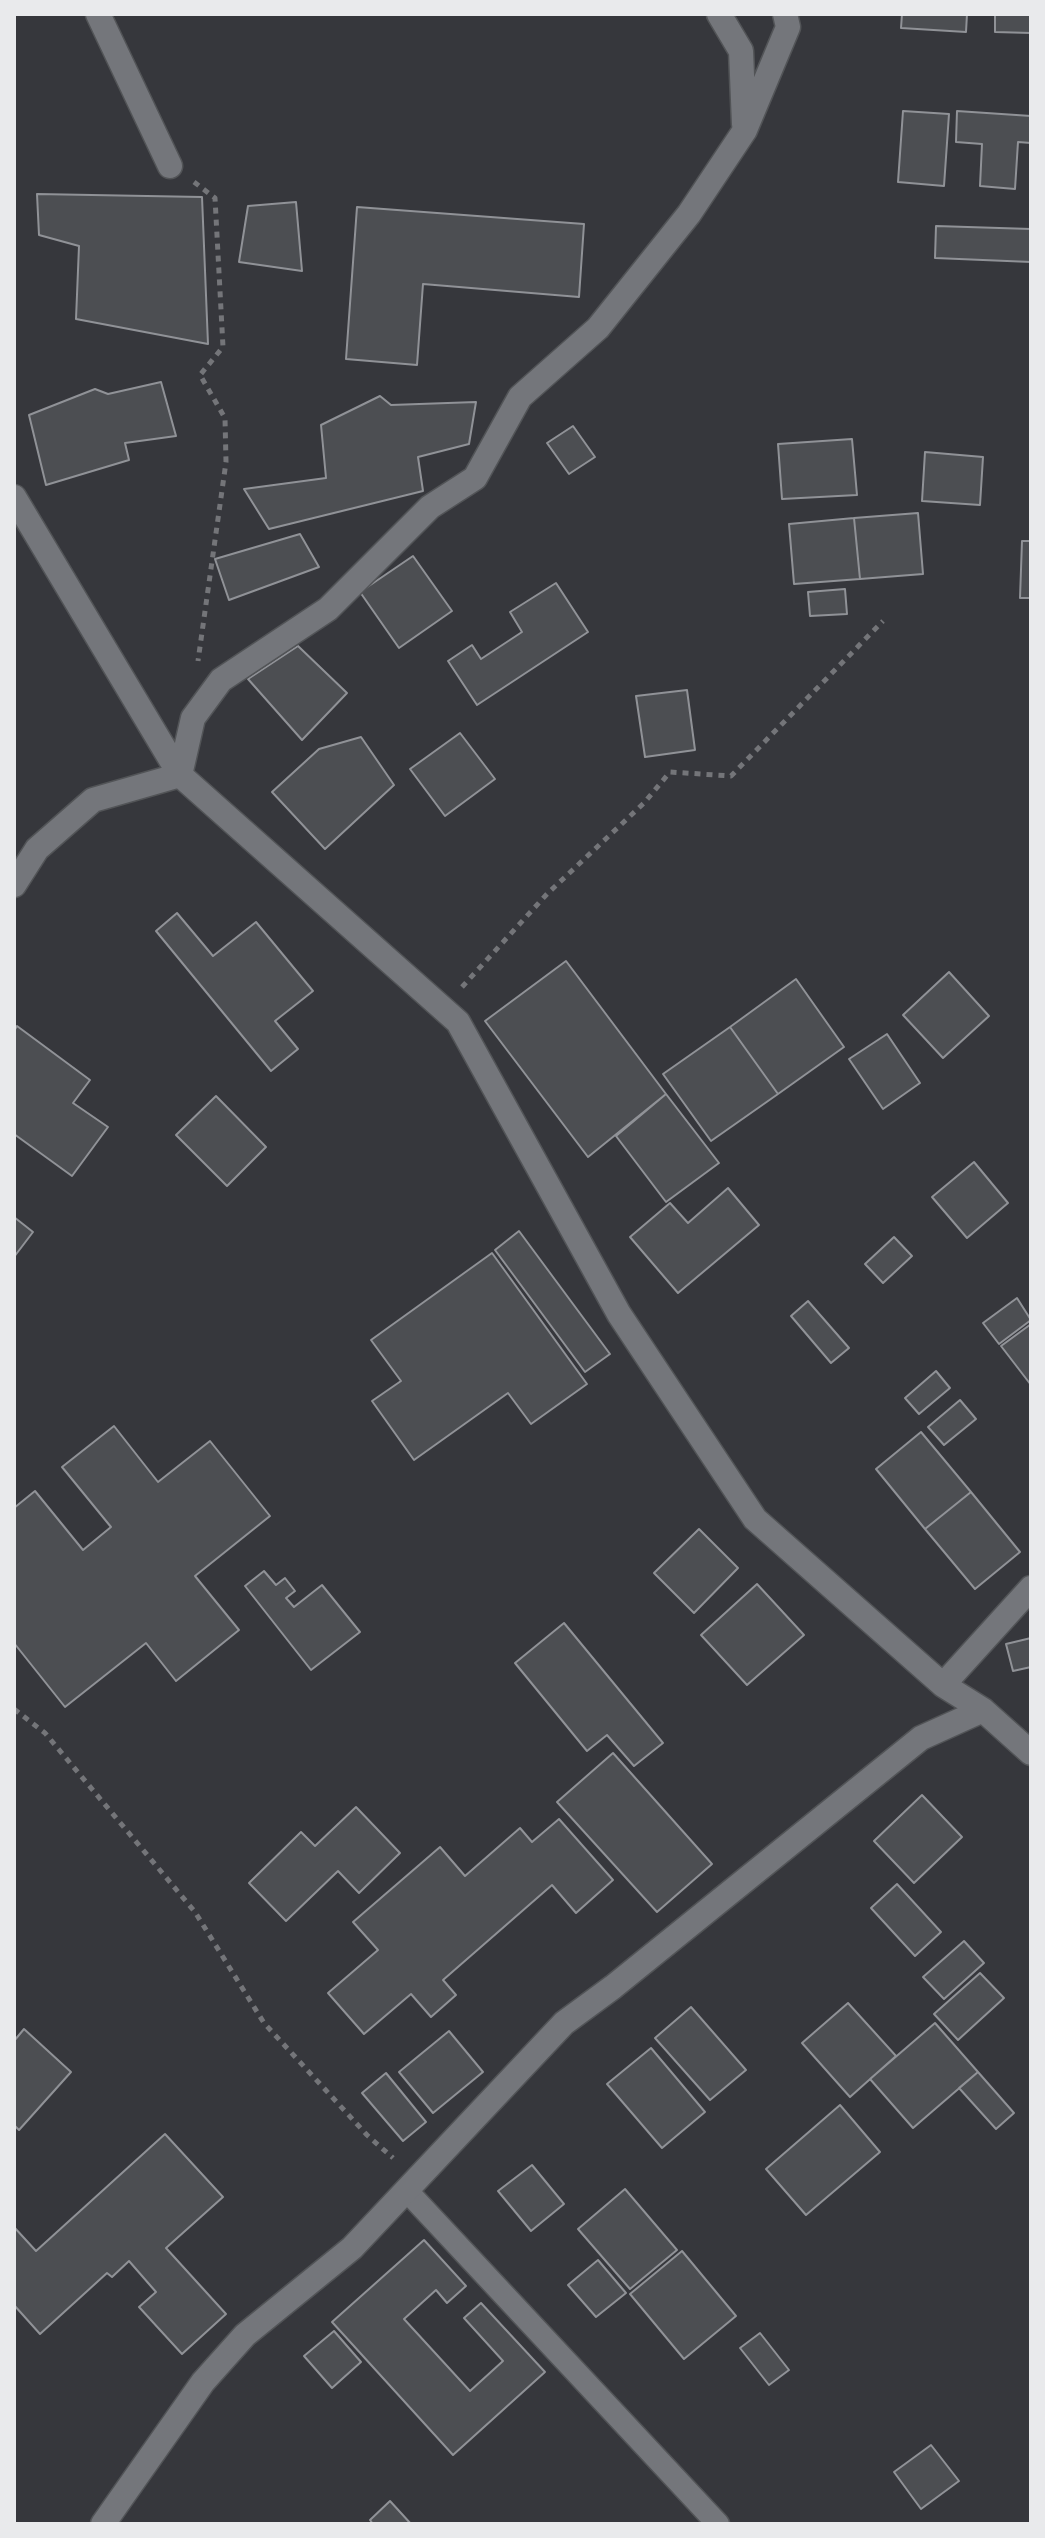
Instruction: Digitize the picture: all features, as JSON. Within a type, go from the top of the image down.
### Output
[{"type":"street","points":[[98,14],[170,166]]},
{"type":"street","points":[[719,14],[741,51],[745,130]]},
{"type":"street","points":[[180,775],[193,718],[221,680],[328,609],[430,507],[475,478],[520,397],[598,328],[689,214],[745,130],[788,27],[785,14]]},
{"type":"street","points":[[14,497],[180,775],[458,1022],[619,1314],[755,1519],[943,1685],[983,1710],[1031,1753]]},
{"type":"street","points":[[14,885],[37,849],[93,800],[180,775]]},
{"type":"street","points":[[943,1685],[1031,1588]]},
{"type":"street","points":[[103,2524],[203,2382],[245,2335],[352,2248],[564,2023],[626,1977],[921,1738],[983,1710]]},
{"type":"lane","points":[[412,2186],[718,2524]]},
{"type":"path","points":[[170,166],[215,198],[223,347],[200,375],[225,418],[226,462],[199,647],[193,718]]},
{"type":"path","points":[[442,1008],[547,894],[644,803],[670,772],[731,776],[883,621]]},
{"type":"path","points":[[14,1709],[45,1733],[195,1912],[264,2023],[412,2186]]},
{"type":"building","points":[[902,14],[967,14],[966,32],[901,28]]},
{"type":"building","points":[[995,14],[1031,14],[1031,33],[995,32]]},
{"type":"building","points":[[903,111],[949,114],[944,186],[898,182]]},
{"type":"building","points":[[957,111],[1031,116],[1031,143],[1018,142],[1015,189],[980,186],[982,144],[956,142]]},
{"type":"building","points":[[37,194],[202,197],[208,344],[76,319],[79,246],[39,235]]},
{"type":"building","points":[[296,202],[302,271],[239,262],[248,206]]},
{"type":"building","points":[[357,207],[584,224],[579,297],[423,284],[417,365],[346,359]]},
{"type":"building","points":[[936,226],[1031,229],[1031,262],[935,258]]},
{"type":"building","points":[[161,382],[176,436],[125,443],[129,460],[46,485],[29,415],[95,389],[108,394]]},
{"type":"building","points":[[380,396],[391,405],[476,402],[469,444],[418,457],[423,491],[269,529],[244,489],[326,478],[321,425]]},
{"type":"building","points":[[573,426],[595,457],[569,474],[547,443]]},
{"type":"building","points":[[852,439],[857,495],[782,499],[778,444]]},
{"type":"building","points":[[925,452],[983,457],[980,505],[922,501]]},
{"type":"building","points":[[918,513],[923,574],[860,579],[854,518]]},
{"type":"building","points":[[854,518],[860,579],[794,584],[789,524]]},
{"type":"building","points":[[300,534],[319,567],[229,600],[215,559]]},
{"type":"building","points":[[1022,541],[1031,541],[1031,598],[1020,598]]},
{"type":"building","points":[[413,556],[452,611],[399,648],[360,592]]},
{"type":"building","points":[[556,583],[588,632],[477,705],[448,661],[472,645],[481,659],[522,632],[510,612]]},
{"type":"building","points":[[845,589],[847,614],[810,616],[808,592]]},
{"type":"building","points":[[298,646],[347,693],[302,740],[248,679]]},
{"type":"building","points":[[687,690],[695,750],[645,757],[636,696]]},
{"type":"building","points":[[460,733],[495,779],[445,816],[410,769]]},
{"type":"building","points":[[361,737],[394,785],[325,849],[272,792],[319,749]]},
{"type":"building","points":[[177,913],[213,956],[256,922],[313,991],[275,1021],[298,1049],[271,1071],[156,931]]},
{"type":"building","points":[[566,961],[666,1094],[588,1157],[485,1021]]},
{"type":"building","points":[[949,972],[989,1016],[943,1058],[903,1015]]},
{"type":"building","points":[[796,979],[844,1047],[778,1094],[730,1027]]},
{"type":"building","points":[[17,1026],[90,1080],[73,1103],[108,1127],[72,1176],[14,1134],[14,1031]]},
{"type":"building","points":[[730,1027],[778,1094],[711,1141],[663,1074]]},
{"type":"building","points":[[887,1034],[920,1083],[883,1109],[849,1059]]},
{"type":"building","points":[[666,1094],[719,1163],[666,1202],[616,1136]]},
{"type":"building","points":[[216,1096],[266,1147],[227,1186],[176,1135]]},
{"type":"building","points":[[974,1162],[1008,1203],[967,1238],[932,1197]]},
{"type":"building","points":[[728,1188],[759,1225],[678,1293],[630,1237],[670,1203],[688,1223]]},
{"type":"building","points":[[14,1217],[33,1232],[14,1257]]},
{"type":"building","points":[[519,1231],[610,1354],[585,1372],[495,1250]]},
{"type":"building","points":[[894,1237],[912,1256],[883,1283],[865,1264]]},
{"type":"building","points":[[492,1253],[587,1384],[531,1424],[508,1393],[414,1460],[372,1401],[401,1381],[371,1340]]},
{"type":"building","points":[[1017,1298],[1031,1320],[999,1344],[983,1323]]},
{"type":"building","points":[[808,1301],[849,1348],[831,1363],[791,1316]]},
{"type":"building","points":[[1031,1324],[1031,1385],[1001,1346]]},
{"type":"building","points":[[936,1371],[950,1388],[919,1414],[905,1398]]},
{"type":"building","points":[[960,1400],[976,1419],[944,1445],[928,1427]]},
{"type":"building","points":[[114,1426],[158,1482],[210,1441],[270,1516],[195,1576],[239,1630],[176,1681],[146,1643],[65,1707],[14,1643],[14,1508],[35,1491],[83,1550],[111,1527],[62,1467]]},
{"type":"building","points":[[921,1432],[971,1492],[925,1529],[876,1469]]},
{"type":"building","points":[[971,1492],[1020,1552],[975,1589],[925,1529]]},
{"type":"building","points":[[699,1529],[738,1568],[694,1613],[654,1573]]},
{"type":"building","points":[[264,1571],[276,1585],[285,1578],[295,1591],[286,1598],[294,1607],[322,1585],[360,1632],[311,1670],[245,1586]]},
{"type":"building","points":[[757,1584],[804,1635],[747,1685],[701,1635]]},
{"type":"building","points":[[564,1623],[663,1743],[634,1766],[607,1735],[587,1751],[515,1663]]},
{"type":"building","points":[[1031,1638],[1031,1667],[1013,1671],[1006,1644]]},
{"type":"building","points":[[613,1753],[712,1864],[657,1912],[557,1802]]},
{"type":"building","points":[[922,1795],[962,1837],[914,1883],[874,1841]]},
{"type":"building","points":[[356,1807],[400,1853],[359,1893],[338,1871],[286,1921],[249,1883],[301,1832],[315,1846]]},
{"type":"building","points":[[559,1819],[613,1880],[576,1913],[552,1885],[443,1980],[456,1995],[431,2017],[411,1994],[364,2034],[328,1993],[378,1950],[353,1922],[440,1847],[465,1876],[520,1828],[532,1842]]},
{"type":"building","points":[[897,1884],[941,1932],[915,1956],[871,1908]]},
{"type":"building","points":[[964,1941],[984,1963],[944,1999],[923,1977]]},
{"type":"building","points":[[980,1973],[1004,1998],[958,2040],[934,2014]]},
{"type":"building","points":[[848,2003],[896,2056],[850,2097],[802,2043]]},
{"type":"building","points":[[691,2007],[746,2070],[710,2100],[655,2038]]},
{"type":"building","points":[[935,2023],[978,2072],[913,2128],[870,2079]]},
{"type":"building","points":[[24,2029],[71,2072],[19,2130],[14,2125],[14,2041]]},
{"type":"building","points":[[449,2031],[483,2072],[433,2113],[399,2072]]},
{"type":"building","points":[[651,2048],[705,2112],[662,2148],[607,2084]]},
{"type":"building","points":[[978,2072],[1014,2113],[996,2129],[959,2088]]},
{"type":"building","points":[[386,2073],[426,2122],[403,2141],[362,2093]]},
{"type":"building","points":[[840,2105],[880,2152],[806,2215],[766,2169]]},
{"type":"building","points":[[165,2134],[223,2197],[166,2248],[226,2314],[182,2354],[139,2307],[156,2292],[129,2261],[112,2277],[107,2273],[40,2334],[14,2305],[14,2227],[36,2251]]},
{"type":"building","points":[[532,2165],[564,2204],[531,2231],[498,2191]]},
{"type":"building","points":[[625,2189],[677,2250],[630,2289],[578,2229]]},
{"type":"building","points":[[424,2240],[466,2286],[447,2303],[436,2290],[404,2319],[470,2391],[503,2361],[464,2318],[481,2303],[545,2372],[453,2455],[332,2322]]},
{"type":"building","points":[[682,2251],[736,2316],[684,2359],[630,2294]]},
{"type":"building","points":[[598,2260],[626,2293],[596,2317],[568,2285]]},
{"type":"building","points":[[334,2331],[361,2362],[332,2388],[304,2356]]},
{"type":"building","points":[[760,2333],[789,2370],[769,2385],[740,2348]]},
{"type":"building","points":[[931,2445],[959,2481],[921,2509],[894,2472]]},
{"type":"building","points":[[390,2501],[411,2524],[373,2524],[370,2520]]}]
